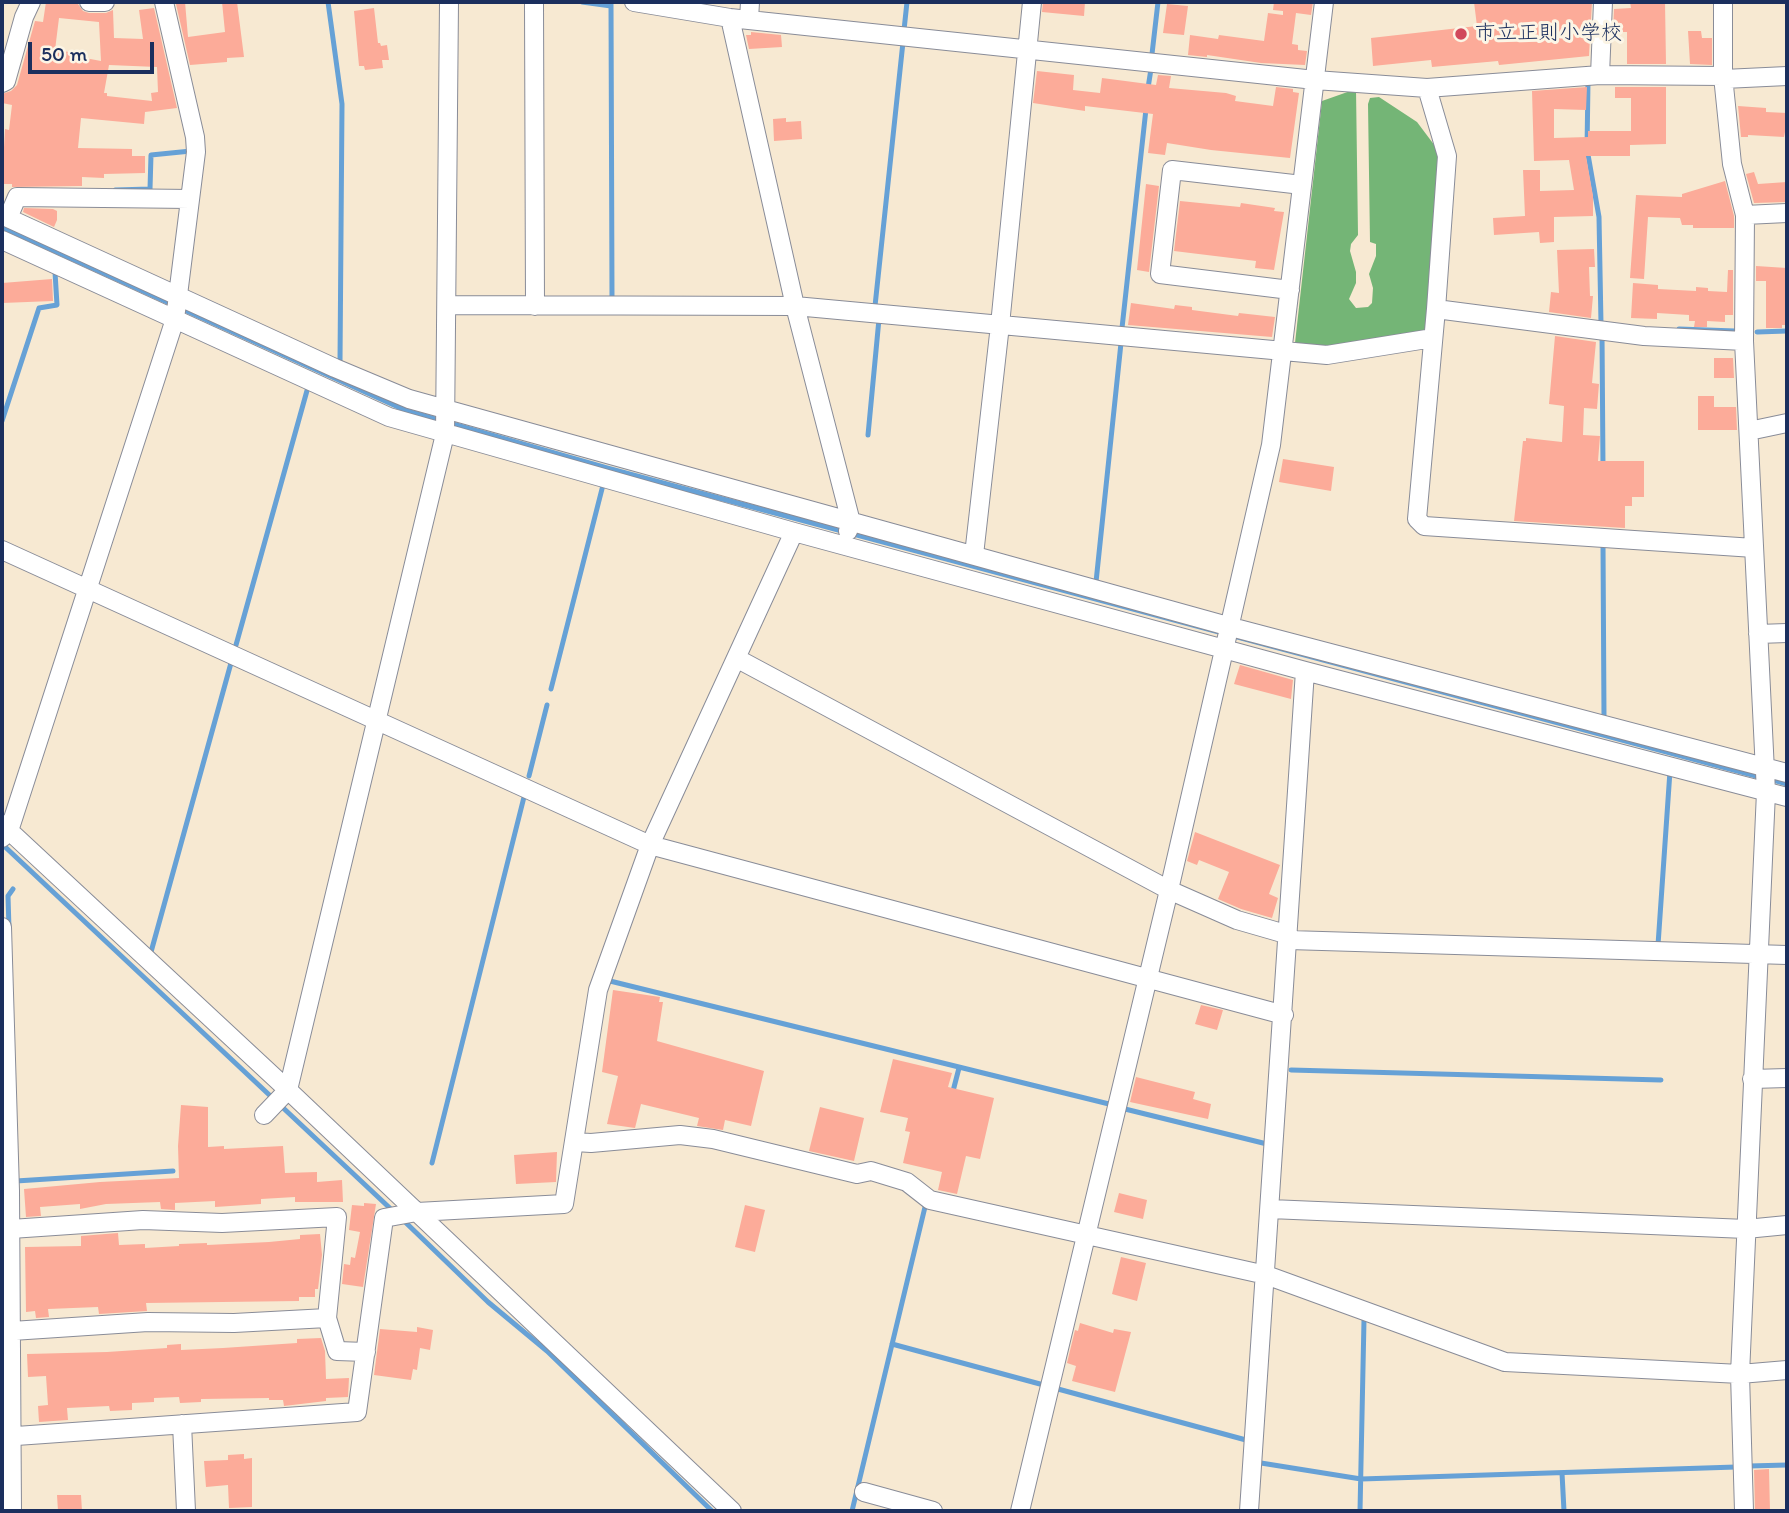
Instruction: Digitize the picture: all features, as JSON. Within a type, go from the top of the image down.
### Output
[{"type":"street","points":[[2,83],[6,81],[24,17],[31,2]]},
{"type":"street","points":[[89,2],[105,2]]},
{"type":"street","points":[[164,2],[195,137],[196,152],[177,307],[89,590],[4,832],[286,1092],[732,1511]]},
{"type":"street","points":[[266,1114],[286,1092],[445,421],[449,2]]},
{"type":"street","points":[[534,2],[535,306]]},
{"type":"street","points":[[634,2],[730,18],[749,11],[1027,49],[1315,80],[1427,88],[1600,75],[1723,78],[1787,76]]},
{"type":"street","points":[[974,555],[1032,2]]},
{"type":"street","points":[[1020,1511],[1148,980],[1271,445],[1324,2]]},
{"type":"street","points":[[1600,75],[1603,2]]},
{"type":"street","points":[[1723,2],[1723,78],[1732,164],[1745,215],[1744,341],[1765,779],[1740,1374],[1744,1511]]},
{"type":"street","points":[[730,18],[847,534]]},
{"type":"street","points":[[1427,88],[1447,156],[1417,519],[1424,526],[1754,548]]},
{"type":"street","points":[[1290,290],[1160,274],[1172,170],[1302,186]]},
{"type":"street","points":[[190,199],[16,197],[8,218],[389,417],[445,421],[1228,638],[1765,779],[1787,797]]},
{"type":"street","points":[[1745,215],[1787,213]]},
{"type":"street","points":[[2,240],[409,398],[445,421],[794,532],[847,534],[974,555],[1228,638],[1305,671],[1765,779],[1787,774]]},
{"type":"street","points":[[447,305],[795,306],[1327,355],[1433,338]]},
{"type":"street","points":[[1436,309],[1644,335],[1744,341]]},
{"type":"street","points":[[1749,431],[1787,423]]},
{"type":"street","points":[[7,1436],[358,1412],[384,1218],[414,1213],[564,1203],[598,990],[649,845],[794,532]]},
{"type":"street","points":[[2,550],[649,845],[1284,1015]]},
{"type":"street","points":[[1758,634],[1787,633]]},
{"type":"street","points":[[736,658],[1169,890],[1237,920],[1289,938],[1787,955]]},
{"type":"street","points":[[1249,1511],[1305,671]]},
{"type":"street","points":[[2,927],[6,1191],[11,1229],[7,1313],[12,1331],[7,1436],[12,1511]]},
{"type":"street","points":[[1752,1079],[1787,1078]]},
{"type":"street","points":[[575,1142],[680,1135],[713,1139],[857,1174],[871,1171],[907,1182],[930,1200],[1266,1275],[1505,1362],[1740,1374],[1787,1370]]},
{"type":"street","points":[[1270,1209],[1746,1229],[1787,1225]]},
{"type":"street","points":[[11,1229],[143,1220],[222,1223],[337,1217],[327,1318],[337,1351],[366,1352]]},
{"type":"street","points":[[12,1331],[148,1322],[234,1324],[327,1318]]},
{"type":"street","points":[[183,1424],[186,1511]]},
{"type":"street","points":[[864,1492],[933,1511]]},
{"type":"green space","points":[[1356,89],[1358,235],[1351,244],[1350,251],[1356,283],[1349,299],[1356,308],[1368,307],[1372,303],[1373,288],[1369,274],[1376,256],[1376,244],[1370,242],[1368,104],[1370,98],[1379,97],[1417,122],[1438,150],[1439,180],[1426,325],[1424,331],[1327,347],[1295,343],[1322,101]]},
{"type":"building","points":[[46,2],[78,4],[83,11],[89,13],[106,13],[113,10],[114,38],[143,39],[139,10],[154,8],[177,108],[145,112],[144,124],[81,118],[78,148],[132,149],[132,156],[145,156],[145,173],[104,174],[104,178],[82,177],[82,186],[12,187],[12,184],[2,184],[5,129],[9,130],[12,105],[2,103],[2,94],[17,85],[35,21],[43,22]],"holes":[[[59,18],[99,22],[101,61],[55,50]],[[109,65],[157,67],[158,92],[151,93],[152,101],[107,96],[107,93],[104,93]]]},
{"type":"building","points":[[185,2],[188,37],[225,32],[222,2],[237,2],[244,57],[227,58],[227,62],[190,65],[176,4]]},
{"type":"building","points":[[1043,2],[1085,2],[1084,16],[1042,12]]},
{"type":"building","points":[[1274,2],[1313,2],[1311,15],[1296,13],[1292,44],[1298,45],[1298,50],[1307,51],[1305,65],[1188,55],[1190,35],[1218,39],[1219,35],[1264,41],[1268,13],[1283,15],[1283,11],[1273,10]]},
{"type":"building","points":[[1474,2],[1592,2],[1589,56],[1499,65],[1498,61],[1432,67],[1431,60],[1373,66],[1371,38],[1477,26]]},
{"type":"building","points":[[1630,2],[1665,2],[1666,64],[1627,64],[1627,32],[1613,32],[1614,9],[1631,8]]},
{"type":"building","points":[[1167,4],[1188,6],[1184,35],[1163,33]]},
{"type":"building","points":[[374,8],[378,43],[381,46],[387,45],[389,60],[382,60],[383,68],[365,70],[364,66],[359,66],[354,11]]},
{"type":"building","points":[[1688,31],[1701,31],[1702,38],[1712,38],[1712,65],[1690,64]]},
{"type":"building","points":[[751,32],[781,35],[782,47],[749,49],[746,35],[751,35]]},
{"type":"building","points":[[1037,71],[1074,75],[1073,90],[1100,93],[1102,78],[1156,85],[1158,75],[1171,76],[1169,88],[1226,93],[1236,96],[1235,101],[1273,106],[1276,87],[1293,89],[1293,92],[1299,93],[1290,158],[1167,143],[1165,155],[1148,153],[1153,114],[1085,106],[1085,111],[1033,103]]},
{"type":"building","points":[[1587,87],[1586,110],[1554,109],[1554,138],[1588,137],[1588,131],[1631,131],[1631,98],[1615,98],[1615,87],[1666,87],[1666,144],[1630,145],[1630,156],[1586,156],[1593,196],[1593,216],[1554,217],[1554,242],[1540,243],[1539,232],[1494,235],[1493,218],[1525,216],[1523,170],[1540,170],[1540,191],[1574,190],[1569,160],[1534,161],[1532,91]]},
{"type":"building","points":[[1738,106],[1787,113],[1787,132],[1784,137],[1741,137]]},
{"type":"building","points":[[786,118],[786,122],[801,121],[802,139],[774,141],[773,119]]},
{"type":"building","points":[[1754,172],[1758,184],[1787,182],[1787,202],[1754,203],[1746,174]]},
{"type":"building","points":[[1725,181],[1734,216],[1734,228],[1693,228],[1693,225],[1682,225],[1680,218],[1648,217],[1644,279],[1630,278],[1636,195],[1682,197],[1682,194]]},
{"type":"building","points":[[1146,184],[1159,186],[1149,272],[1137,270]]},
{"type":"building","points":[[1180,201],[1240,207],[1241,203],[1284,212],[1274,270],[1255,268],[1256,261],[1174,251]]},
{"type":"building","points":[[24,208],[57,211],[54,227],[23,212]]},
{"type":"building","points":[[1594,249],[1595,267],[1589,267],[1590,296],[1593,296],[1591,318],[1549,312],[1551,292],[1559,293],[1557,250]]},
{"type":"building","points":[[1756,266],[1787,268],[1787,325],[1782,325],[1782,328],[1766,328],[1766,281],[1756,281]]},
{"type":"building","points":[[1728,270],[1733,270],[1733,315],[1725,315],[1725,322],[1707,321],[1707,327],[1694,327],[1695,321],[1689,321],[1689,315],[1657,313],[1657,319],[1631,318],[1633,283],[1658,285],[1658,289],[1696,291],[1696,287],[1727,292]]},
{"type":"building","points":[[52,279],[53,301],[2,303],[2,283]]},
{"type":"building","points":[[1131,303],[1174,309],[1175,305],[1192,307],[1192,310],[1238,316],[1239,313],[1275,317],[1272,337],[1128,325]]},
{"type":"building","points":[[1555,336],[1596,342],[1592,383],[1599,384],[1597,409],[1584,408],[1583,435],[1600,436],[1598,461],[1644,461],[1644,497],[1632,497],[1632,506],[1625,506],[1625,528],[1514,521],[1523,441],[1526,441],[1526,438],[1562,442],[1564,406],[1549,404]]},
{"type":"building","points":[[1714,358],[1733,358],[1734,378],[1714,378]]},
{"type":"building","points":[[1698,396],[1714,396],[1714,407],[1736,407],[1737,430],[1698,430]]},
{"type":"building","points":[[1283,459],[1334,467],[1331,491],[1279,482]]},
{"type":"building","points":[[1240,665],[1293,680],[1291,699],[1234,684]]},
{"type":"building","points":[[1195,832],[1280,865],[1269,894],[1278,898],[1272,918],[1218,899],[1229,872],[1199,860],[1197,865],[1187,861]]},
{"type":"building","points":[[613,990],[660,997],[659,1002],[663,1002],[657,1041],[764,1071],[751,1126],[725,1120],[723,1130],[697,1126],[699,1118],[641,1104],[635,1128],[607,1124],[618,1076],[602,1072]]},
{"type":"building","points":[[1201,1005],[1223,1010],[1217,1030],[1195,1024]]},
{"type":"building","points":[[893,1059],[952,1073],[948,1087],[994,1098],[980,1159],[966,1156],[957,1194],[938,1190],[942,1172],[903,1163],[910,1132],[905,1131],[908,1118],[880,1112]]},
{"type":"building","points":[[1136,1077],[1195,1092],[1193,1099],[1211,1104],[1208,1119],[1130,1102]]},
{"type":"building","points":[[181,1105],[208,1107],[208,1147],[224,1146],[224,1149],[283,1146],[285,1173],[317,1172],[317,1182],[342,1180],[343,1202],[295,1202],[295,1197],[261,1199],[261,1204],[215,1207],[215,1201],[175,1203],[175,1210],[161,1209],[160,1202],[106,1204],[80,1209],[80,1204],[40,1207],[41,1216],[26,1217],[24,1189],[179,1178]]},
{"type":"building","points":[[820,1107],[864,1118],[854,1161],[809,1151]]},
{"type":"building","points":[[557,1152],[556,1182],[516,1184],[514,1155]]},
{"type":"building","points":[[1119,1193],[1147,1200],[1143,1219],[1114,1212]]},
{"type":"building","points":[[364,1203],[376,1204],[363,1287],[342,1284],[344,1264],[350,1265],[351,1257],[355,1258],[360,1232],[349,1230],[352,1205],[364,1206]]},
{"type":"building","points":[[745,1205],[765,1210],[755,1252],[735,1247]]},
{"type":"building","points":[[118,1233],[119,1245],[145,1244],[145,1248],[179,1244],[269,1242],[300,1239],[300,1235],[320,1234],[322,1255],[318,1289],[315,1289],[315,1297],[299,1297],[299,1301],[146,1303],[147,1311],[99,1314],[98,1307],[48,1309],[49,1317],[36,1318],[35,1311],[26,1312],[25,1247],[81,1246],[81,1236]]},
{"type":"building","points":[[1121,1257],[1146,1263],[1137,1301],[1112,1294]]},
{"type":"building","points":[[1080,1323],[1113,1333],[1114,1329],[1131,1332],[1115,1392],[1072,1381],[1076,1366],[1067,1363],[1075,1330],[1078,1331]]},
{"type":"building","points":[[417,1327],[433,1330],[430,1350],[420,1348],[417,1370],[413,1369],[411,1380],[374,1375],[380,1329],[417,1332]]},
{"type":"building","points":[[321,1338],[325,1351],[326,1379],[349,1378],[348,1397],[284,1406],[283,1400],[269,1398],[201,1399],[201,1402],[180,1403],[179,1397],[154,1398],[154,1402],[132,1403],[132,1410],[110,1411],[109,1406],[67,1408],[68,1420],[39,1422],[38,1406],[48,1405],[46,1376],[28,1377],[27,1354],[107,1352],[167,1348],[167,1345],[181,1344],[181,1350],[223,1348],[297,1343],[297,1339]]},
{"type":"building","points":[[244,1454],[244,1459],[252,1458],[252,1507],[229,1508],[228,1485],[206,1487],[204,1461],[228,1460],[228,1455]]},
{"type":"building","points":[[1769,1469],[1770,1511],[1755,1511],[1754,1470]]},
{"type":"building","points":[[57,1495],[81,1495],[82,1511],[58,1511]]},
{"type":"waterway","points":[[328,2],[342,104],[340,362]]},
{"type":"waterway","points":[[582,2],[611,6]]},
{"type":"waterway","points":[[904,30],[907,2]]},
{"type":"waterway","points":[[1152,54],[1158,2]]},
{"type":"waterway","points":[[611,4],[612,298]]},
{"type":"waterway","points":[[875,306],[903,42]]},
{"type":"waterway","points":[[1148,88],[1151,69]]},
{"type":"waterway","points":[[1588,82],[1587,149],[1599,217],[1601,324]]},
{"type":"waterway","points":[[1122,328],[1146,109]]},
{"type":"waterway","points":[[115,190],[150,189],[151,155],[191,151],[190,148]]},
{"type":"waterway","points":[[2,227],[407,411],[607,468],[1760,777]]},
{"type":"waterway","points":[[2,421],[39,308],[57,305],[55,272],[58,273]]},
{"type":"waterway","points":[[868,435],[877,319]]},
{"type":"waterway","points":[[1679,329],[1735,331]]},
{"type":"waterway","points":[[1757,332],[1787,331]]},
{"type":"waterway","points":[[1602,334],[1603,468]]},
{"type":"waterway","points":[[1101,584],[1096,582],[1121,343]]},
{"type":"waterway","points":[[236,645],[308,387]]},
{"type":"waterway","points":[[551,689],[603,485],[600,484]]},
{"type":"waterway","points":[[1603,543],[1604,718]]},
{"type":"waterway","points":[[151,952],[231,663]]},
{"type":"waterway","points":[[529,776],[547,705]]},
{"type":"waterway","points":[[1658,945],[1670,771]]},
{"type":"waterway","points":[[1770,779],[1787,784]]},
{"type":"waterway","points":[[432,1163],[524,797]]},
{"type":"waterway","points":[[2,844],[394,1212]]},
{"type":"waterway","points":[[9,929],[8,896],[13,889]]},
{"type":"waterway","points":[[610,981],[1109,1104]]},
{"type":"waterway","points":[[952,1095],[959,1068]]},
{"type":"waterway","points":[[1291,1070],[1661,1080]]},
{"type":"waterway","points":[[1125,1109],[1267,1144]]},
{"type":"waterway","points":[[16,1176],[16,1181],[173,1171]]},
{"type":"waterway","points":[[852,1511],[925,1207]]},
{"type":"waterway","points":[[401,1218],[488,1302],[547,1351],[712,1511]]},
{"type":"waterway","points":[[1360,1511],[1364,1320]]},
{"type":"waterway","points":[[892,1344],[1040,1384]]},
{"type":"waterway","points":[[1058,1389],[1246,1440]]},
{"type":"waterway","points":[[1261,1463],[1361,1479],[1736,1467]]},
{"type":"waterway","points":[[1749,1466],[1787,1465]]},
{"type":"waterway","points":[[1562,1473],[1564,1511]]},
{"type":"place","name":"市立正則小学校","points":[[1461,34]]}]
